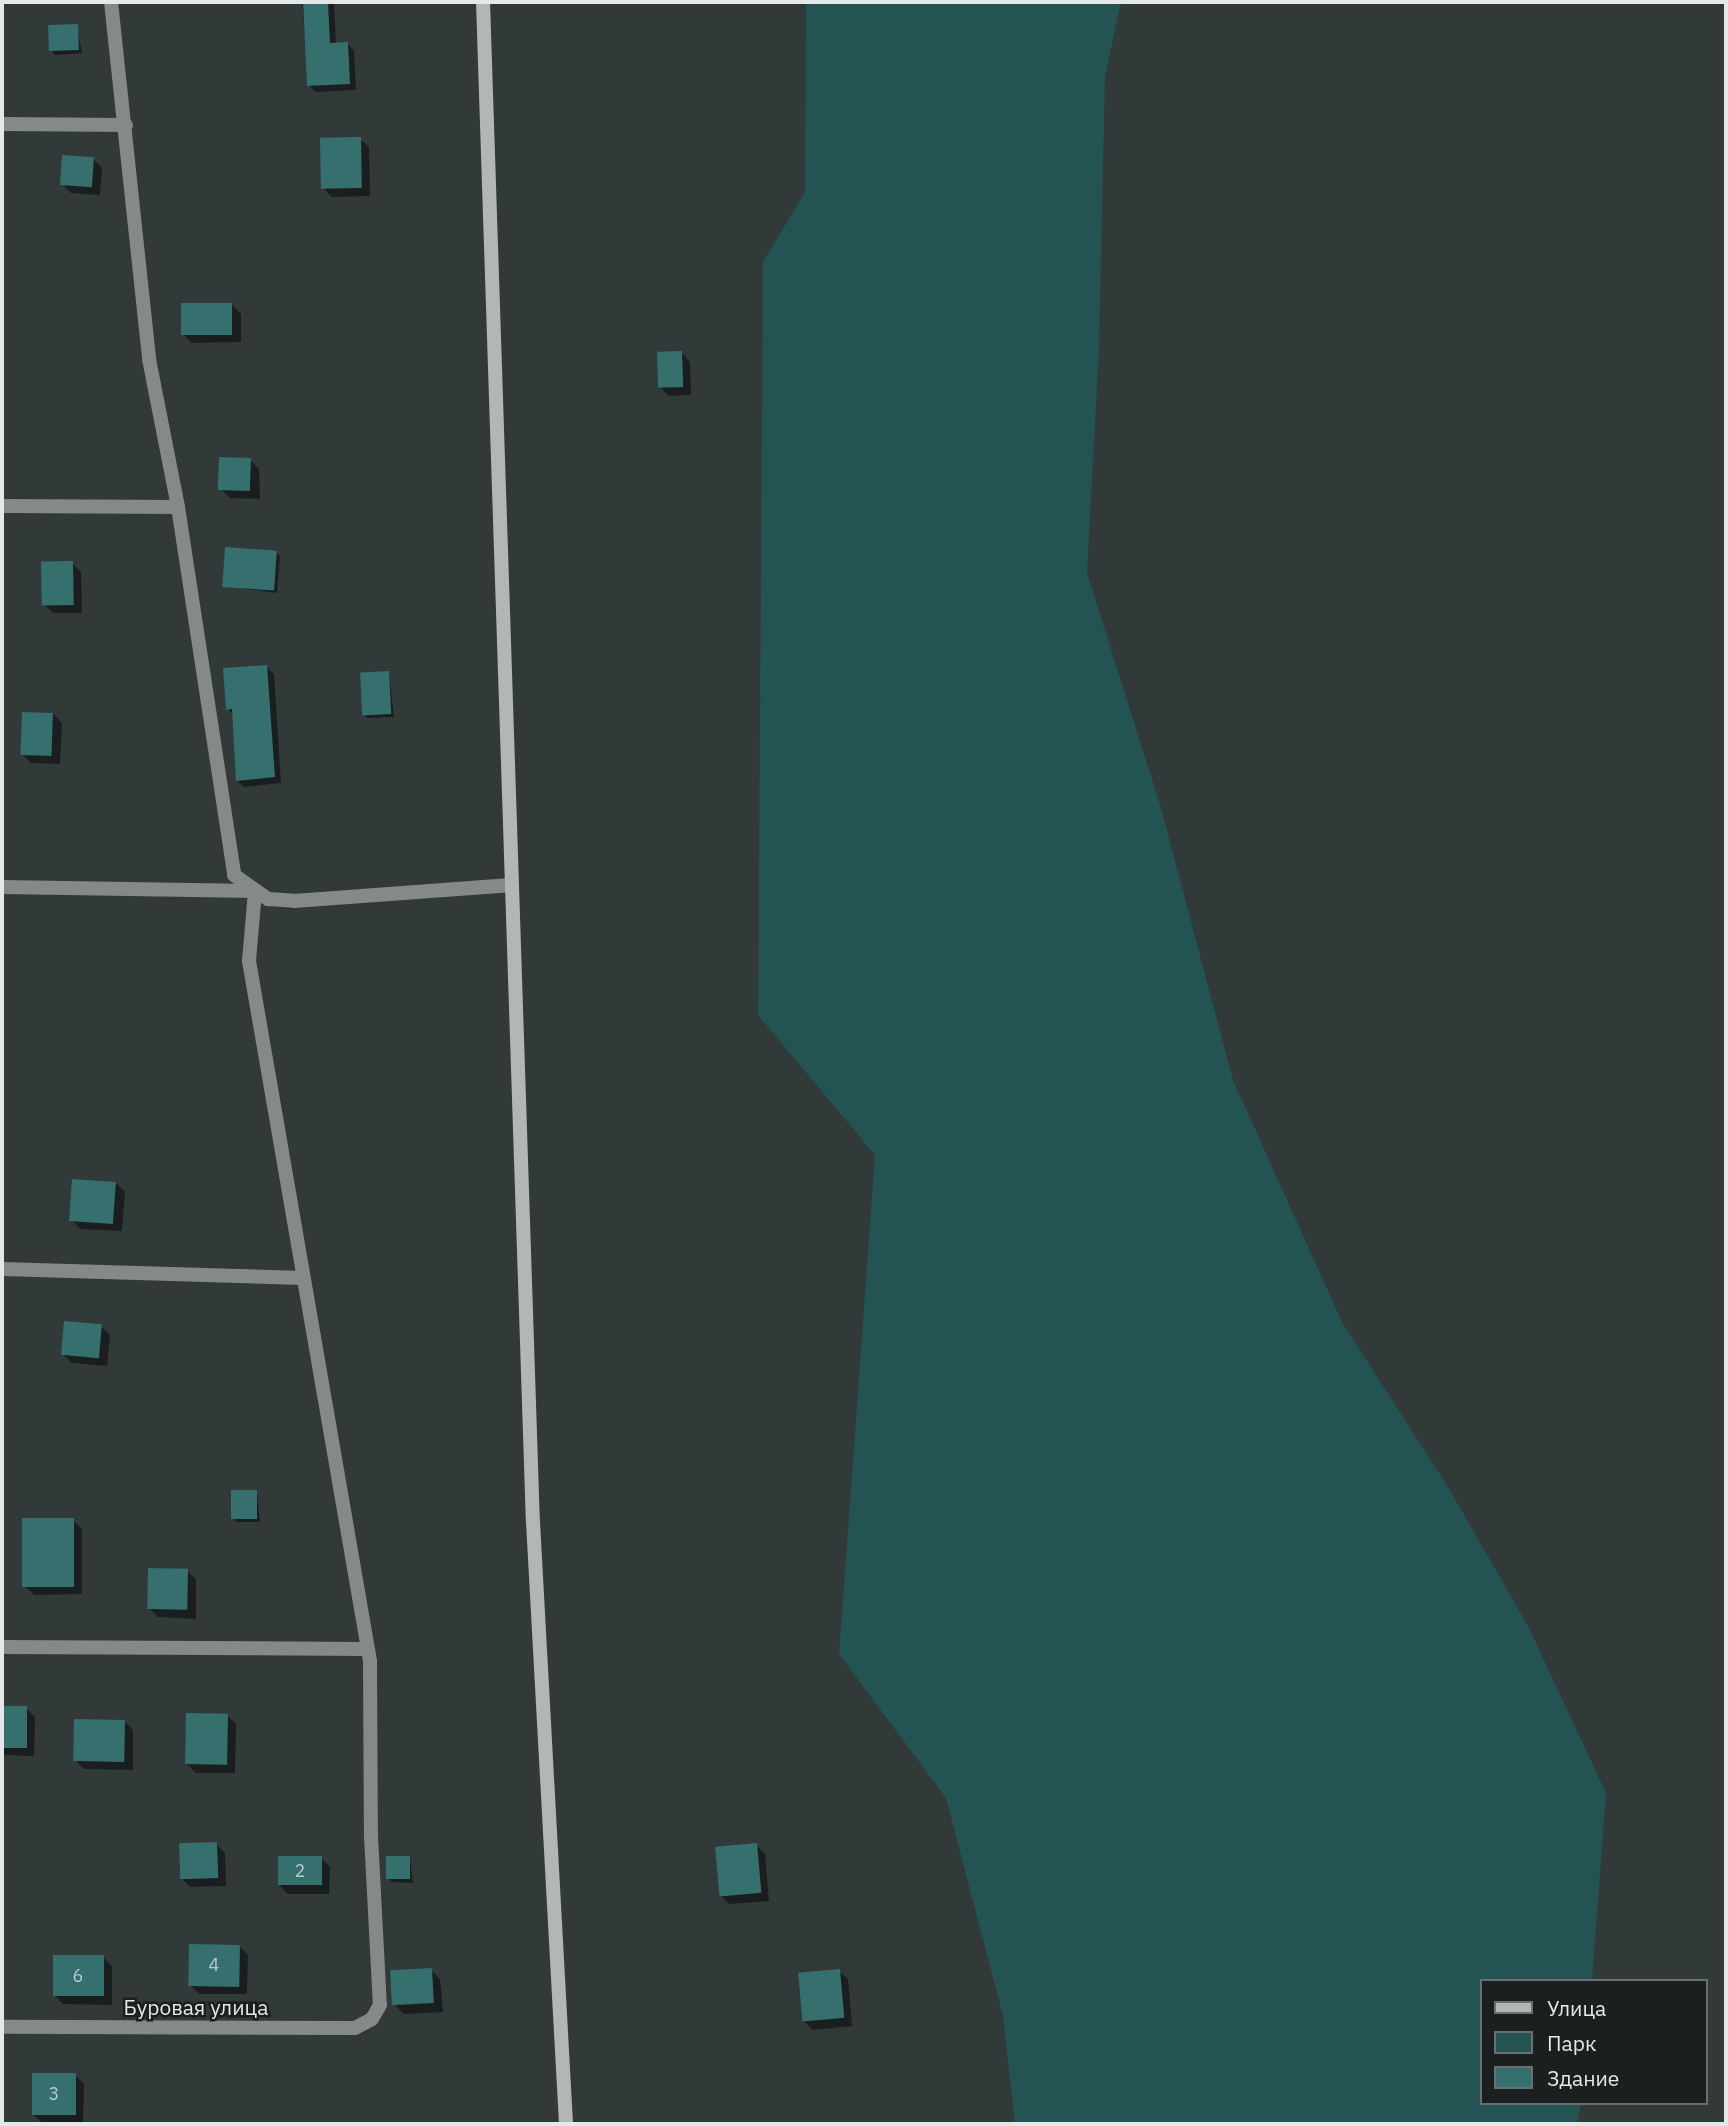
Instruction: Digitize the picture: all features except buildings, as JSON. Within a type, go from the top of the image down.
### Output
[{"type":"main road","points":[[483,2],[534,1522],[566,2124]]},
{"type":"street","points":[[111,2],[149,359],[178,507],[228,853],[234,876],[268,899],[294,901],[511,886]]},
{"type":"street","points":[[2,124],[126,125]]},
{"type":"street","points":[[2,506],[178,507]]},
{"type":"street","points":[[2,887],[255,891]]},
{"type":"street","points":[[2,1647],[364,1649],[249,961],[255,891]]},
{"type":"street","points":[[2,1269],[303,1278]]},
{"type":"street","name":"Буровая улица","points":[[2,2027],[355,2028],[372,2019],[380,2005],[371,1836],[370,1661],[364,1649]]},
{"type":"green space","points":[[806,2],[1121,2],[1105,76],[1099,349],[1087,573],[1161,808],[1233,1080],[1342,1322],[1448,1487],[1528,1626],[1606,1793],[1592,1979],[1480,1979],[1480,2105],[1581,2105],[1577,2124],[1015,2124],[1003,2016],[946,1798],[839,1654],[875,1155],[758,1015],[763,262],[805,192]]}]
